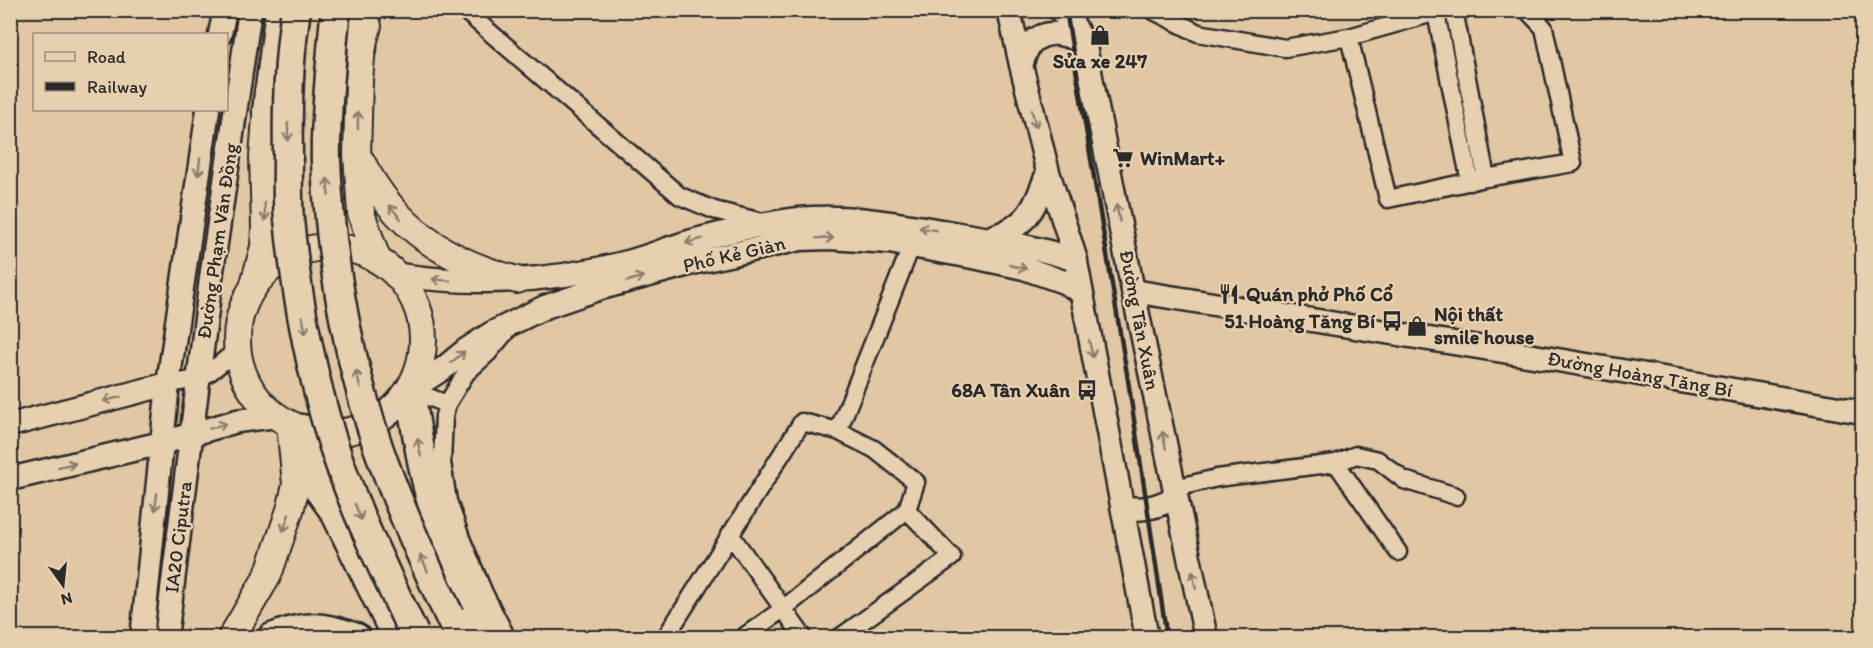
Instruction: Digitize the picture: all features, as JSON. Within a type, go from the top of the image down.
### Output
[{"type":"highway","points":[[267,111],[280,10]]},
{"type":"highway","points":[[294,10],[287,120],[289,217],[296,285],[307,344],[332,439],[353,499],[409,636]]},
{"type":"highway","points":[[336,10],[326,159],[338,282],[347,336],[385,467],[415,543],[456,626]]},
{"type":"highway","points":[[358,10],[362,47]]},
{"type":"highway","points":[[410,390],[426,479],[440,531],[470,598],[492,638]]},
{"type":"highway","points":[[289,423],[314,483],[335,512],[409,636]]},
{"type":"highway","points":[[272,638],[293,629],[316,627],[356,638]]},
{"type":"main road","points":[[220,33],[225,10]]},
{"type":"main road","name":"Đường Phạm Văn Đồng","points":[[190,436],[249,10]]},
{"type":"main road","name":"Đường Phạm Văn Đồng","points":[[254,285],[265,237],[263,157],[271,10]]},
{"type":"main road","name":"Đường Phạm Văn Đồng","points":[[267,111],[294,10]]},
{"type":"main road","points":[[352,10],[362,47]]},
{"type":"main road","points":[[372,10],[362,47],[357,155],[361,213],[377,259]]},
{"type":"main road","points":[[1010,10],[1021,65],[1048,172],[1076,260],[1147,638]]},
{"type":"main road","name":"Đường Tân Xuân","points":[[1060,10],[1074,27],[1085,46],[1133,291],[1206,638]]},
{"type":"main road","points":[[1021,65],[1031,44],[1038,38],[1048,35],[1068,36],[1085,46]]},
{"type":"main road","name":"Đường Phạm Văn Đồng","points":[[162,443],[168,384],[207,111]]},
{"type":"main road","points":[[357,155],[383,198],[403,221],[429,242],[461,261],[517,280]]},
{"type":"main road","points":[[986,239],[1006,233],[1026,219],[1037,201],[1048,172]]},
{"type":"main road","name":"Phố Kẻ Giàn","points":[[410,390],[444,368],[466,350],[516,320],[545,307],[726,244],[768,224],[800,219],[852,218],[1051,251],[1076,260]]},
{"type":"main road","name":"Phố Kẻ Giàn","points":[[399,275],[456,282],[517,280],[564,275],[628,262],[692,241],[726,244],[830,238],[889,242],[1024,268],[1064,282],[1081,292]]},
{"type":"main road","points":[[10,479],[190,436],[228,423],[258,417],[289,423],[315,433],[342,433],[369,426],[392,411],[410,390],[422,362],[424,331],[416,301],[399,275],[384,262],[319,247],[294,253],[272,266],[254,285],[241,309],[236,335],[236,351],[249,388],[259,402],[289,423],[296,484],[291,507],[268,575],[231,638]]},
{"type":"main road","name":"Đường Hoàng Tăng Bí","points":[[1133,291],[1863,412]]},
{"type":"main road","points":[[10,425],[168,384]]},
{"type":"main road","name":"IA20 Ciputra","points":[[166,638],[190,436]]},
{"type":"main road","name":"IA20 Ciputra","points":[[142,638],[162,443]]},
{"type":"main road","points":[[1122,506],[1140,509],[1153,507],[1166,503],[1175,492]]},
{"type":"street","points":[[464,10],[680,196],[714,210],[768,224]]},
{"type":"street","points":[[1152,10],[1198,33],[1285,48],[1349,37],[1440,12],[1478,180]]},
{"type":"street","points":[[1454,10],[1478,180]]},
{"type":"street","points":[[1349,37],[1388,199],[1573,163],[1544,28],[1527,10]]},
{"type":"street","points":[[838,431],[911,246]]},
{"type":"street","points":[[507,638],[484,593],[461,538],[448,501],[442,463],[444,416],[447,404],[466,373],[488,353],[516,320]]},
{"type":"street","points":[[168,384],[198,380],[236,351]]},
{"type":"street","points":[[410,390],[447,404]]},
{"type":"street","points":[[665,638],[802,422],[838,431],[874,449],[916,483],[907,510],[783,609],[742,638]]},
{"type":"street","points":[[1175,492],[1217,478],[1336,464],[1356,456],[1378,460],[1404,480],[1456,496]]},
{"type":"street","points":[[1336,464],[1398,552]]},
{"type":"street","points":[[839,638],[952,557],[907,510]]},
{"type":"street","points":[[730,534],[804,638]]},
{"type":"railway","points":[[1066,10],[1128,380],[1167,638]]},
{"type":"place","name":"Sửa xe 247","points":[[1100,35]]},
{"type":"place","name":"WinMart+","points":[[1123,158]]},
{"type":"place","name":"Quán phở Phố Cổ","points":[[1229,294]]},
{"type":"place","name":"51 Hoàng Tăng Bí","points":[[1392,321]]},
{"type":"place","name":"Nội thất smile house","points":[[1417,326]]},
{"type":"place","name":"68A Tân Xuân","points":[[1087,390]]}]
